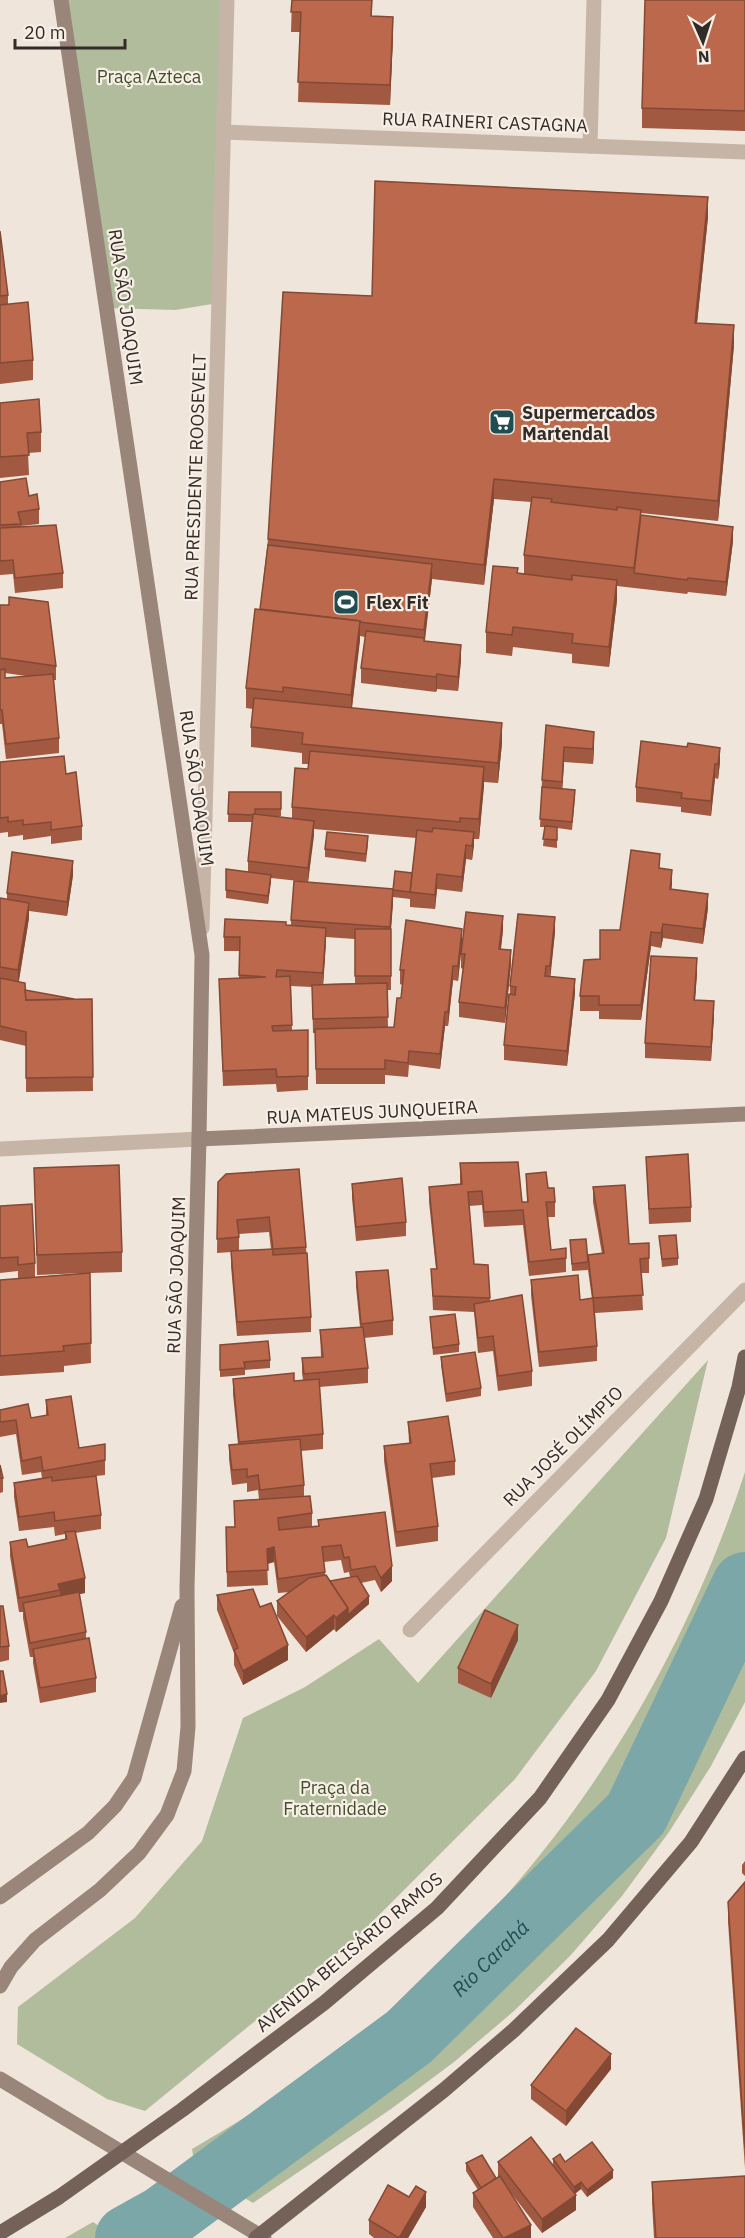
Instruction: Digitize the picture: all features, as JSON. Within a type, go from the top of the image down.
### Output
[{"type":"main road","name":"AVENIDA BELISÁRIO RAMOS","points":[[0,2233],[59,2197],[122,2153],[324,2003],[437,1908],[540,1798],[608,1700],[661,1601],[706,1499],[739,1387],[745,1357]]},
{"type":"main road","points":[[260,2237],[444,2090],[514,2030],[608,1940],[691,1842],[745,1758]]},
{"type":"street","name":"RUA SÃO JOAQUIM","points":[[0,1986],[11,1967],[35,1940],[100,1890],[139,1853],[167,1815],[184,1771],[188,1727],[187,1588],[200,1139],[202,955],[61,0]]},
{"type":"street","name":"RUA PRESIDENTE ROOSEVELT","points":[[202,955],[227,0]]},
{"type":"street","points":[[590,146],[594,0]]},
{"type":"street","name":"RUA RAINERI CASTAGNA","points":[[223,132],[745,152]]},
{"type":"street","name":"RUA MATEUS JUNQUEIRA","points":[[0,1149],[745,1114]]},
{"type":"street","name":"RUA JOSÉ OLÍMPIO","points":[[410,1630],[745,1290]]},
{"type":"street","name":"RUA SÃO JOAQUIM","points":[[0,1897],[88,1833],[115,1806],[134,1778],[187,1588]]},
{"type":"street","points":[[0,2079],[260,2237]]},
{"type":"green space","name":"Praça Azteca","points":[[61,0],[227,0],[219,303],[175,310],[106,308]]},
{"type":"green space","name":"Praça da Fraternidade","points":[[708,1360],[666,1538],[596,1671],[515,1779],[354,1940],[145,2111],[107,2099],[17,2044],[18,2007],[135,1918],[202,1841],[243,1718],[305,1687],[379,1639],[418,1683]]},
{"type":"green space","points":[[745,1472],[745,1702],[711,1766],[669,1832],[622,1896],[570,1956],[514,2011],[454,2062],[391,2109],[253,2203],[195,2168],[192,2149],[258,2109],[321,2066],[394,2007],[462,1943],[524,1875],[580,1802],[630,1725],[674,1644],[713,1560]]},
{"type":"green space","points":[[93,2222],[117,2238],[65,2238]]},
{"type":"building","points":[[292,0],[372,0],[371,16],[393,17],[390,85],[298,82],[301,12],[291,12]]},
{"type":"building","points":[[645,0],[745,0],[745,111],[642,108]]},
{"type":"building","name":"Supermercados Martendal","points":[[375,181],[708,197],[695,323],[734,325],[718,501],[494,479],[484,565],[268,539],[283,292],[372,296]]},
{"type":"building","points":[[0,231],[8,295],[0,296]]},
{"type":"building","points":[[28,302],[33,360],[0,363],[0,305]]},
{"type":"building","points":[[39,399],[41,432],[27,433],[29,455],[0,457],[0,403]]},
{"type":"building","points":[[26,478],[29,496],[37,494],[39,509],[18,512],[21,524],[0,525],[0,482]]},
{"type":"building","points":[[532,497],[552,499],[551,502],[617,510],[617,507],[641,510],[634,568],[524,555]]},
{"type":"building","points":[[641,515],[733,527],[726,582],[688,578],[687,580],[634,573]]},
{"type":"building","points":[[56,525],[63,573],[15,578],[13,560],[0,561],[0,528]]},
{"type":"building","name":"Flex Fit","points":[[268,545],[432,564],[424,630],[260,609]]},
{"type":"building","points":[[493,566],[518,568],[517,573],[572,580],[572,575],[617,580],[609,647],[572,643],[573,634],[513,627],[512,635],[486,632]]},
{"type":"building","points":[[9,597],[48,602],[56,666],[0,658],[0,605],[9,605]]},
{"type":"building","points":[[255,609],[360,621],[351,695],[283,687],[283,692],[246,688]]},
{"type":"building","points":[[366,631],[461,645],[458,677],[437,674],[436,677],[361,668]]},
{"type":"building","points":[[5,669],[5,678],[53,674],[59,738],[6,744],[2,710],[0,710],[0,670]]},
{"type":"building","points":[[254,698],[502,723],[498,763],[302,744],[303,733],[251,727]]},
{"type":"building","points":[[546,725],[594,732],[593,749],[564,747],[562,782],[542,780]]},
{"type":"building","points":[[641,741],[687,747],[688,743],[720,748],[718,764],[715,764],[711,801],[681,798],[682,793],[636,787]]},
{"type":"building","points":[[310,751],[484,767],[479,819],[460,818],[460,822],[292,807],[295,768],[308,769]]},
{"type":"building","points":[[64,756],[66,774],[76,772],[82,826],[51,830],[51,822],[23,825],[23,820],[8,822],[8,817],[0,818],[0,762]]},
{"type":"building","points":[[542,787],[575,790],[572,822],[540,819]]},
{"type":"building","points":[[229,792],[281,792],[281,809],[255,809],[253,815],[228,814]]},
{"type":"building","points":[[253,814],[314,821],[308,868],[248,861]]},
{"type":"building","points":[[545,826],[557,827],[557,840],[543,839]]},
{"type":"building","points":[[433,828],[474,832],[472,846],[466,845],[462,877],[437,874],[435,895],[410,892],[417,830],[432,832]]},
{"type":"building","points":[[327,832],[368,836],[366,854],[325,849]]},
{"type":"building","points":[[631,850],[660,854],[659,868],[672,870],[670,889],[708,894],[703,929],[663,924],[661,933],[651,932],[641,1005],[599,1005],[599,996],[580,996],[584,960],[600,959],[600,930],[620,930]]},
{"type":"building","points":[[12,852],[73,861],[67,902],[7,893]]},
{"type":"building","points":[[226,869],[271,875],[268,896],[226,890]]},
{"type":"building","points":[[395,871],[412,873],[410,892],[393,890]]},
{"type":"building","points":[[294,881],[393,889],[390,927],[291,920]]},
{"type":"building","points":[[0,898],[29,903],[18,970],[0,967]]},
{"type":"building","points":[[466,912],[503,916],[499,949],[511,950],[505,1008],[459,1002],[465,954],[461,954]]},
{"type":"building","points":[[518,914],[555,917],[550,966],[546,966],[545,976],[575,979],[567,1051],[504,1045],[509,994],[515,995],[516,987],[510,986]]},
{"type":"building","points":[[225,919],[286,922],[286,925],[326,928],[323,973],[277,970],[276,977],[290,976],[292,1025],[272,1026],[273,1031],[308,1030],[308,1076],[277,1077],[276,1069],[223,1071],[219,979],[266,977],[239,975],[240,937],[224,937]]},
{"type":"building","points":[[406,920],[462,929],[458,966],[453,966],[440,1054],[409,1051],[408,1063],[385,1060],[385,1069],[316,1069],[315,1029],[394,1027],[397,998],[401,998],[404,970],[400,970]]},
{"type":"building","points":[[355,929],[391,929],[391,976],[355,976]]},
{"type":"building","points":[[651,956],[697,958],[694,1000],[714,1001],[711,1047],[645,1043]]},
{"type":"building","points":[[0,978],[25,983],[26,1000],[92,999],[93,1077],[26,1078],[26,1032],[0,1026]]},
{"type":"building","points":[[387,983],[388,1017],[313,1019],[312,985]]},
{"type":"building","points":[[25,990],[74,999],[26,1000]]},
{"type":"building","points":[[688,1154],[691,1207],[649,1209],[646,1157]]},
{"type":"building","points":[[518,1162],[522,1202],[528,1202],[526,1174],[546,1172],[548,1188],[554,1188],[555,1202],[546,1202],[551,1250],[566,1248],[566,1258],[529,1262],[523,1210],[484,1212],[482,1191],[468,1192],[474,1264],[488,1265],[490,1298],[433,1296],[431,1269],[437,1269],[429,1187],[462,1184],[460,1163]]},
{"type":"building","points":[[119,1165],[122,1252],[37,1255],[34,1168]]},
{"type":"building","points":[[299,1169],[306,1247],[273,1249],[269,1217],[237,1220],[239,1237],[217,1239],[218,1182],[226,1174]]},
{"type":"building","points":[[402,1178],[406,1222],[356,1227],[352,1184]]},
{"type":"building","points":[[625,1185],[629,1244],[649,1243],[649,1258],[640,1259],[643,1295],[593,1298],[588,1255],[604,1253],[593,1187]]},
{"type":"building","points":[[32,1204],[35,1263],[18,1265],[18,1257],[0,1258],[0,1206]]},
{"type":"building","points":[[676,1235],[678,1258],[662,1259],[659,1236]]},
{"type":"building","points":[[586,1239],[588,1262],[572,1264],[570,1240]]},
{"type":"building","points":[[273,1249],[273,1255],[307,1253],[311,1317],[237,1322],[231,1251]]},
{"type":"building","points":[[388,1270],[393,1320],[361,1324],[356,1272]]},
{"type":"building","points":[[90,1273],[91,1343],[63,1346],[64,1351],[0,1356],[0,1280]]},
{"type":"building","points":[[578,1275],[580,1300],[593,1298],[597,1346],[539,1352],[531,1280]]},
{"type":"building","points":[[522,1295],[532,1371],[498,1376],[493,1336],[478,1338],[474,1304]]},
{"type":"building","points":[[455,1314],[459,1344],[433,1348],[430,1317]]},
{"type":"building","points":[[363,1327],[368,1368],[304,1374],[302,1358],[323,1357],[320,1330]]},
{"type":"building","points":[[268,1341],[270,1360],[244,1362],[245,1368],[220,1370],[220,1345]]},
{"type":"building","points":[[475,1352],[481,1388],[446,1394],[441,1357]]},
{"type":"building","points":[[294,1373],[294,1381],[319,1379],[323,1434],[239,1442],[233,1379]]},
{"type":"building","points":[[71,1396],[79,1448],[105,1444],[105,1460],[43,1471],[41,1457],[22,1461],[16,1420],[0,1422],[0,1410],[28,1404],[31,1418],[48,1415],[46,1400]]},
{"type":"building","points":[[448,1416],[455,1461],[430,1464],[438,1526],[396,1532],[384,1446],[411,1443],[408,1422]]},
{"type":"building","points":[[300,1439],[304,1485],[260,1490],[258,1475],[247,1477],[247,1469],[232,1470],[229,1445]]},
{"type":"building","points":[[96,1476],[101,1515],[55,1521],[54,1512],[19,1517],[14,1483],[52,1477],[52,1481]]},
{"type":"building","points":[[310,1496],[312,1513],[278,1518],[279,1530],[319,1526],[318,1520],[385,1512],[392,1566],[381,1578],[375,1566],[351,1570],[349,1557],[344,1558],[341,1545],[322,1547],[325,1572],[278,1579],[274,1547],[267,1549],[268,1570],[227,1572],[226,1527],[235,1527],[234,1501]]},
{"type":"building","points":[[75,1531],[85,1578],[58,1584],[60,1590],[19,1598],[10,1542],[26,1539],[28,1547],[67,1539],[65,1532]]},
{"type":"building","points":[[326,1575],[348,1608],[336,1618],[334,1615],[306,1637],[277,1601],[309,1578]]},
{"type":"building","points":[[357,1576],[369,1596],[348,1615],[348,1608],[330,1581]]},
{"type":"building","points":[[253,1589],[260,1607],[271,1603],[288,1645],[243,1671],[234,1650],[238,1648],[217,1595]]},
{"type":"building","points":[[79,1592],[86,1632],[30,1643],[23,1603]]},
{"type":"building","points":[[0,1606],[3,1606],[9,1646],[0,1647]]},
{"type":"building","points":[[485,1610],[518,1625],[491,1684],[458,1668]]},
{"type":"building","points":[[89,1638],[96,1678],[40,1688],[33,1649]]},
{"type":"building","points":[[0,1671],[3,1671],[7,1694],[0,1696]]},
{"type":"building","points":[[745,1882],[745,2148],[728,1902]]},
{"type":"building","points":[[576,2028],[611,2054],[566,2111],[531,2085]]},
{"type":"building","points":[[531,2137],[576,2195],[542,2219],[498,2162]]},
{"type":"building","points":[[592,2142],[613,2170],[587,2190],[581,2182],[574,2187],[553,2159],[560,2154],[565,2162]]},
{"type":"building","points":[[482,2155],[496,2178],[481,2188],[466,2163]]},
{"type":"building","points":[[500,2176],[531,2225],[504,2238],[473,2193]]},
{"type":"building","points":[[745,2176],[745,2238],[656,2238],[652,2182]]},
{"type":"building","points":[[388,2185],[409,2197],[416,2186],[426,2192],[399,2238],[369,2220]]},
{"type":"waterway","name":"Rio Carahá","points":[[128,2238],[164,2218],[409,2037],[636,1814],[745,1585]]},
{"type":"place","name":"Supermercados Martendal","points":[[502,422]]},
{"type":"place","name":"Flex Fit","points":[[346,602]]}]
